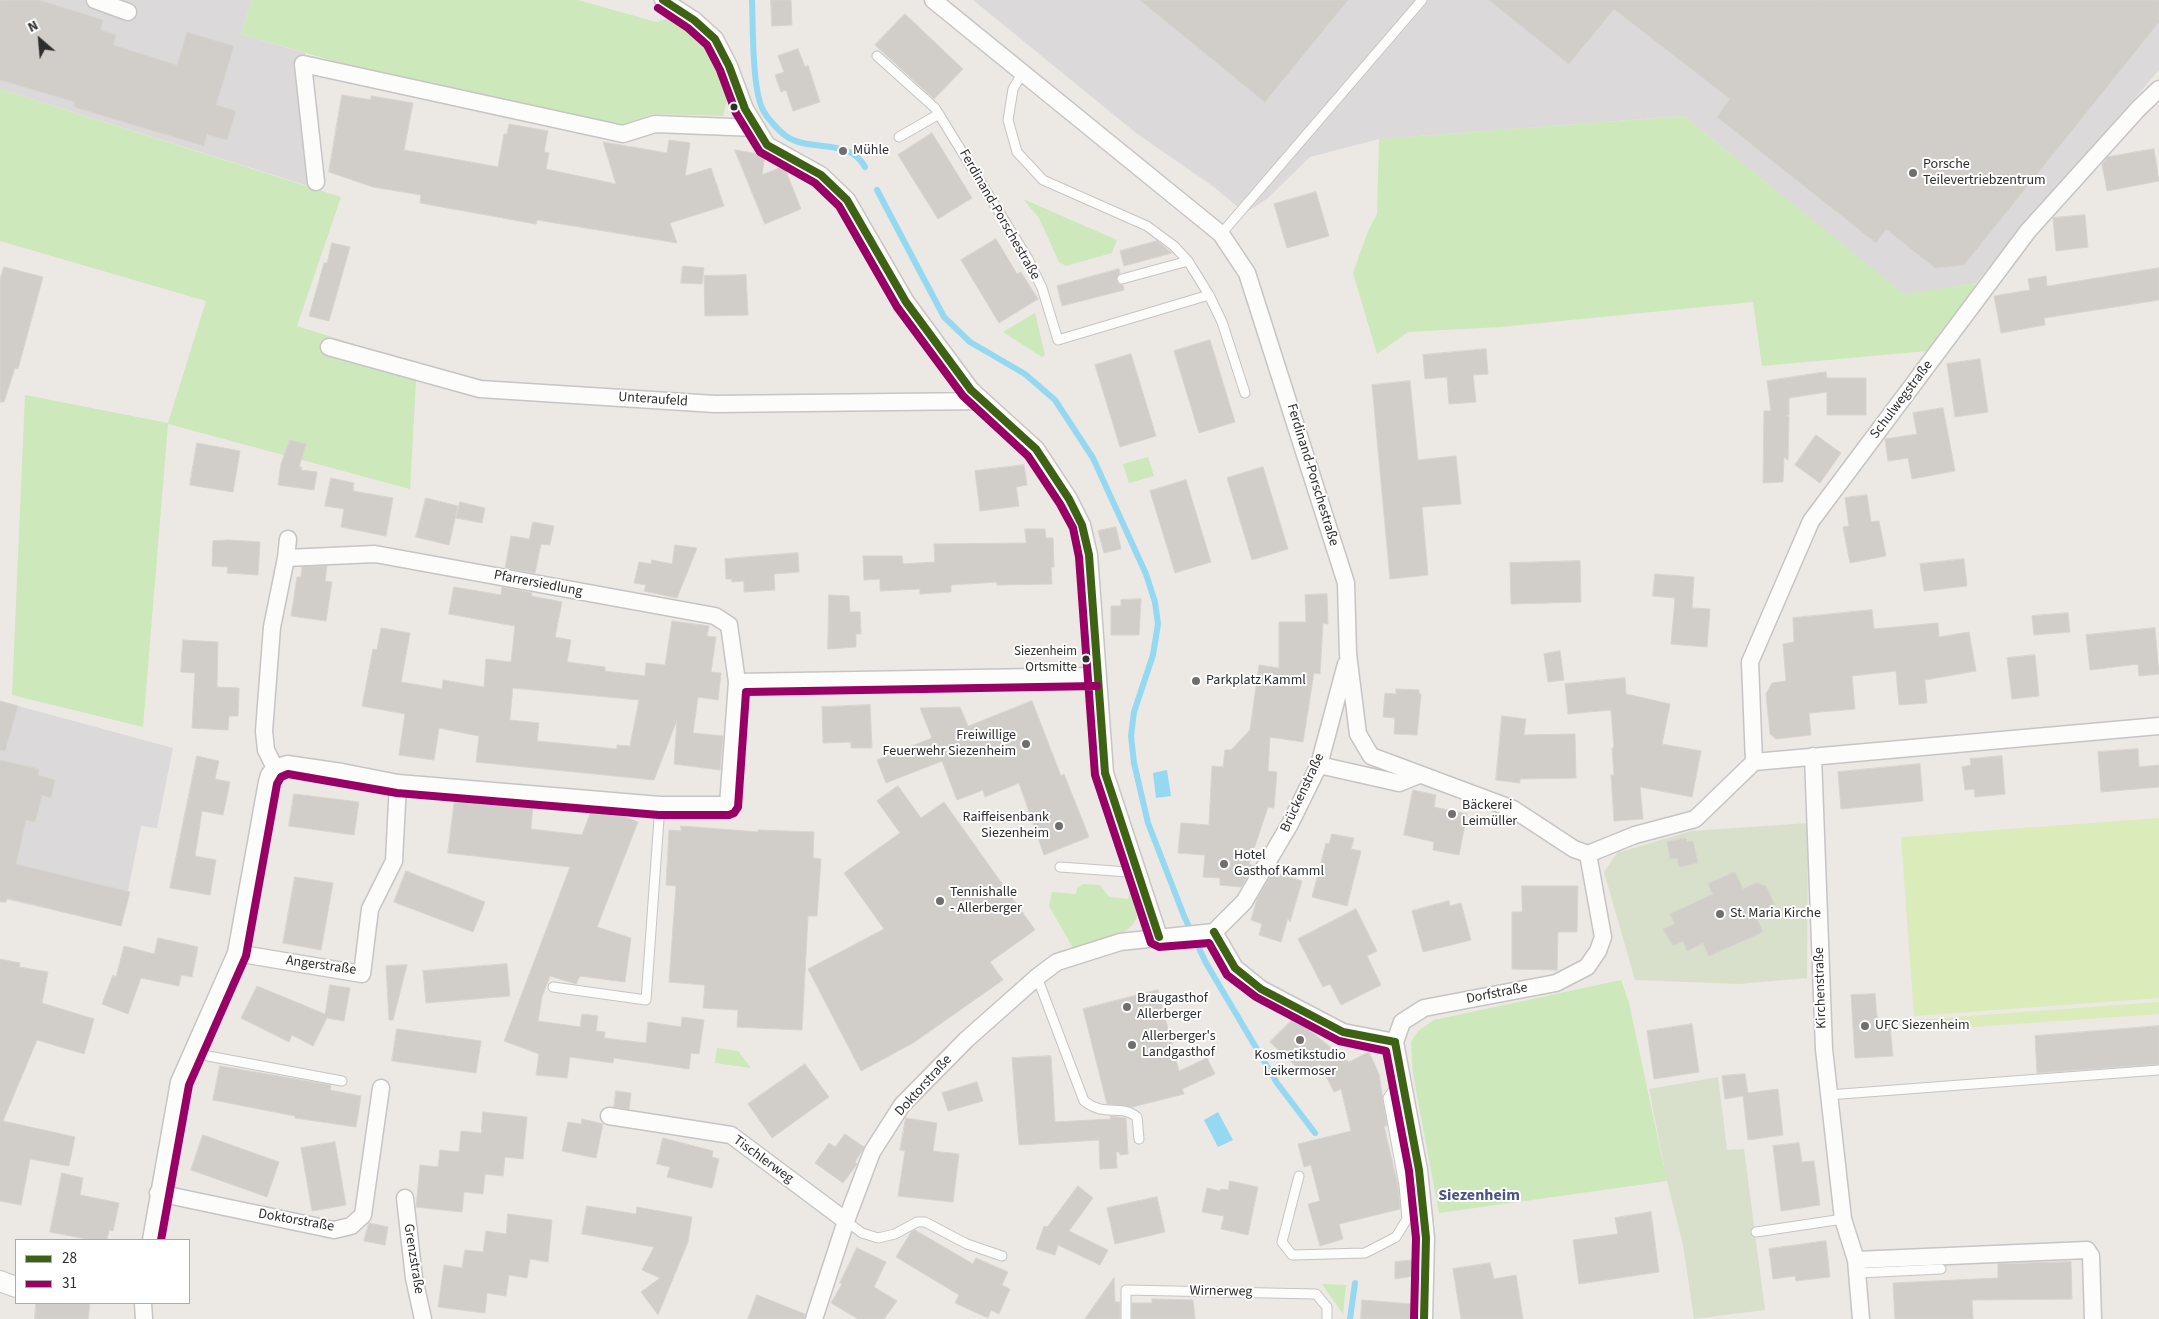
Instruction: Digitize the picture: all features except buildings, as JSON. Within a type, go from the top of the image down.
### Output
[{"type":"street","points":[[96,0],[128,12]]},
{"type":"street","points":[[664,0],[694,20],[715,38],[729,66],[745,109],[767,145],[821,175],[848,200],[906,302],[971,390],[1036,449],[1069,499],[1082,525],[1089,555],[1104,773],[1159,937]]},
{"type":"street","name":"Ferdinand-Porschestraße","points":[[933,0],[1221,234],[1247,273],[1346,583],[1348,654]]},
{"type":"street","points":[[316,182],[303,64],[624,134],[655,124],[757,128]]},
{"type":"street","name":"Schulwegstraße","points":[[1754,762],[1750,662],[1811,521],[2028,231],[2139,108],[2159,89]]},
{"type":"street","name":"Unteraufeld","points":[[329,347],[480,389],[715,404],[983,401]]},
{"type":"street","points":[[275,768],[266,750],[264,731],[272,627],[288,539]]},
{"type":"street","name":"Pfarrersiedlung","points":[[286,558],[375,554],[715,616],[729,625],[737,682]]},
{"type":"street","points":[[1348,654],[1358,734],[1371,756],[1513,809],[1574,849],[1588,854],[1635,835],[1695,819],[1754,762],[2159,726]]},
{"type":"street","name":"Brückenstraße","points":[[1209,932],[1244,902],[1290,824],[1318,765],[1348,654]]},
{"type":"street","points":[[151,1239],[179,1082],[236,953],[266,782],[275,768],[287,764],[398,783],[660,805],[728,806],[737,682],[1097,676]]},
{"type":"street","name":"Kirchenstraße","points":[[1814,756],[1824,1049],[1843,1219],[1857,1266],[1861,1319]]},
{"type":"street","points":[[1318,765],[1399,784],[1419,775]]},
{"type":"street","name":"Angerstraße","points":[[236,953],[362,974],[370,909],[394,861],[398,783]]},
{"type":"street","name":"Dorfstraße","points":[[1395,1042],[1402,1022],[1424,1008],[1556,983],[1587,967],[1598,951],[1603,937],[1588,854]]},
{"type":"street","points":[[1209,932],[1236,968],[1261,989],[1343,1032],[1395,1042],[1400,1080],[1419,1170],[1426,1238],[1424,1319]]},
{"type":"street","name":"Doktorstraße","points":[[814,1319],[846,1221],[872,1152],[902,1106],[966,1040],[1037,977],[1064,959],[1120,942],[1209,932]]},
{"type":"street","name":"Doktorstraße","points":[[158,1193],[334,1230],[351,1226],[363,1215],[381,1088]]},
{"type":"street","name":"Tischlerweg","points":[[609,1116],[731,1135],[846,1221]]},
{"type":"street","name":"Grenzstraße","points":[[405,1198],[414,1278],[423,1319]]},
{"type":"street","points":[[1857,1266],[2087,1250],[2091,1256],[2093,1319]]},
{"type":"street","points":[[0,1281],[15,1288]]},
{"type":"street","points":[[143,1304],[144,1319]]},
{"type":"lane","points":[[1221,234],[1422,0]]},
{"type":"lane","points":[[877,56],[937,111],[899,137]]},
{"type":"lane","points":[[1023,72],[1013,88],[1008,120],[1017,152],[1043,180],[1147,226],[1174,246],[1188,261],[1209,295],[1222,322],[1245,393]]},
{"type":"lane","name":"Ferdinand-Porschestraße","points":[[937,111],[1028,259],[1042,288],[1058,340],[1209,295]]},
{"type":"lane","points":[[1122,279],[1188,261]]},
{"type":"lane","points":[[553,987],[646,1000],[660,805]]},
{"type":"lane","points":[[1060,867],[1128,872],[1135,869]]},
{"type":"lane","points":[[1037,977],[1084,1101],[1095,1110],[1129,1111],[1137,1117],[1139,1138]]},
{"type":"lane","points":[[192,1053],[342,1081]]},
{"type":"lane","points":[[1828,1095],[2159,1070]]},
{"type":"lane","points":[[1299,1176],[1282,1242],[1292,1255],[1365,1253],[1396,1236],[1408,1219],[1404,1185],[1388,1098],[1400,1080]]},
{"type":"lane","points":[[1756,1232],[1843,1219]]},
{"type":"lane","points":[[846,1221],[862,1233],[878,1238],[895,1234],[917,1222],[925,1222],[967,1244],[1002,1256]]},
{"type":"lane","points":[[1857,1266],[1941,1269]]},
{"type":"lane","name":"Wirnerweg","points":[[1126,1319],[1126,1290],[1316,1294],[1327,1307],[1327,1319]]},
{"type":"shaded area","points":[[0,0],[252,0],[240,34],[305,53],[321,190],[0,89]]},
{"type":"shaded area","points":[[973,0],[2159,0],[2159,70],[1976,283],[1904,295],[1684,116],[1379,139],[1310,157],[1267,199],[1245,213],[1214,187],[1136,133]]},
{"type":"shaded area","points":[[0,701],[173,748],[157,828],[141,826],[121,926],[0,898]]},
{"type":"green space","points":[[252,0],[578,0],[656,22],[673,17],[703,41],[729,92],[723,116],[653,114],[624,125],[428,88],[240,34]]},
{"type":"green space","points":[[0,89],[341,197],[297,326],[417,364],[410,489],[168,424],[143,727],[12,695],[25,395],[168,423],[206,301],[0,241]]},
{"type":"green space","points":[[1684,116],[1904,294],[1976,283],[1949,349],[1762,366],[1753,302],[1500,327],[1408,332],[1377,354],[1353,273],[1368,231],[1377,214],[1379,139]]},
{"type":"green space","points":[[1023,199],[1117,240],[1112,253],[1066,266],[1059,262],[1039,218]]},
{"type":"green space","points":[[1035,313],[1045,355],[1042,357],[1003,332]]},
{"type":"green space","points":[[1148,457],[1154,476],[1129,483],[1123,464]]},
{"type":"green space","points":[[2159,818],[2159,998],[1914,1016],[1901,837]]},
{"type":"green space","points":[[1808,823],[1807,978],[1739,984],[1635,980],[1604,872],[1617,853],[1691,831]]},
{"type":"green space","points":[[1083,884],[1100,885],[1109,897],[1128,899],[1131,885],[1137,902],[1138,912],[1130,928],[1122,933],[1112,938],[1073,948],[1049,906],[1052,892],[1076,894],[1077,888]]},
{"type":"green space","points":[[1621,980],[1629,1003],[1667,1181],[1439,1213],[1413,1074],[1411,1042],[1418,1031],[1434,1020]]},
{"type":"green space","points":[[2159,1002],[2159,1014],[1915,1031],[1915,1020]]},
{"type":"green space","points":[[717,1048],[738,1051],[751,1068],[715,1063]]},
{"type":"green space","points":[[1718,1077],[1727,1150],[1744,1149],[1765,1310],[1694,1319],[1683,1245],[1667,1181],[1649,1089]]},
{"type":"green space","points":[[1322,1284],[1346,1285],[1343,1314]]},
{"type":"water","points":[[1167,770],[1171,796],[1156,798],[1153,773]]},
{"type":"water","points":[[1218,1112],[1233,1140],[1218,1147],[1204,1120]]},
{"type":"waterway","points":[[752,0],[755,73],[759,100],[765,113],[773,124],[786,136],[806,144],[839,148],[858,158],[865,167]]},
{"type":"waterway","points":[[877,190],[944,317],[970,342],[1025,374],[1055,400],[1093,458],[1146,574],[1155,602],[1158,624],[1153,655],[1134,712],[1131,736],[1134,763],[1148,823],[1184,916],[1206,963],[1277,1083],[1315,1133]]},
{"type":"waterway","points":[[1350,1319],[1355,1283]]},
{"type":"transit line","name":"28","points":[[663,0],[694,20],[715,39],[729,66],[745,109],[767,145],[821,175],[847,200],[906,302],[971,390],[1036,449],[1069,499],[1082,525],[1089,555],[1105,773],[1159,937]]},
{"type":"transit line","name":"31","points":[[658,8],[688,28],[707,45],[720,70],[736,113],[760,152],[815,183],[839,206],[897,307],[963,396],[1028,456],[1060,504],[1073,528],[1079,557],[1095,775],[1151,943],[1159,947],[1209,943],[1227,975],[1256,997],[1339,1041],[1386,1051],[1409,1171],[1416,1238],[1414,1319]]},
{"type":"transit line","name":"31","points":[[161,1239],[189,1085],[246,956],[277,784],[281,777],[288,774],[397,793],[659,815],[729,815],[734,813],[738,807],[746,692],[1097,686]]},
{"type":"transit line","name":"28","points":[[1214,932],[1235,968],[1261,989],[1343,1032],[1395,1042]]},
{"type":"transit line","name":"28","points":[[1395,1042],[1419,1170],[1426,1238],[1424,1319]]},
{"type":"place","name":"Mühle","points":[[843,151]]},
{"type":"place","name":"Porsche Teilevertriebzentrum","points":[[1913,173]]},
{"type":"place","name":"Siezenheim Ortsmitte","points":[[1086,659]]},
{"type":"place","name":"Parkplatz Kamml","points":[[1196,681]]},
{"type":"place","name":"Freiwillige Feuerwehr Siezenheim","points":[[1026,744]]},
{"type":"place","name":"Bäckerei Leimüller","points":[[1452,814]]},
{"type":"place","name":"Raiffeisenbank Siezenheim","points":[[1059,826]]},
{"type":"place","name":"Hotel Gasthof Kamml","points":[[1224,864]]},
{"type":"place","name":"Tennishalle - Allerberger","points":[[940,901]]},
{"type":"place","name":"St. Maria Kirche","points":[[1720,914]]},
{"type":"place","name":"Braugasthof Allerberger","points":[[1127,1007]]},
{"type":"place","name":"UFC Siezenheim","points":[[1865,1026]]},
{"type":"place","name":"Kosmetikstudio Leikermoser","points":[[1300,1040]]},
{"type":"place","name":"Allerberger's Landgasthof","points":[[1132,1045]]},
{"type":"district","name":"Siezenheim","points":[[1479,1196]]}]
